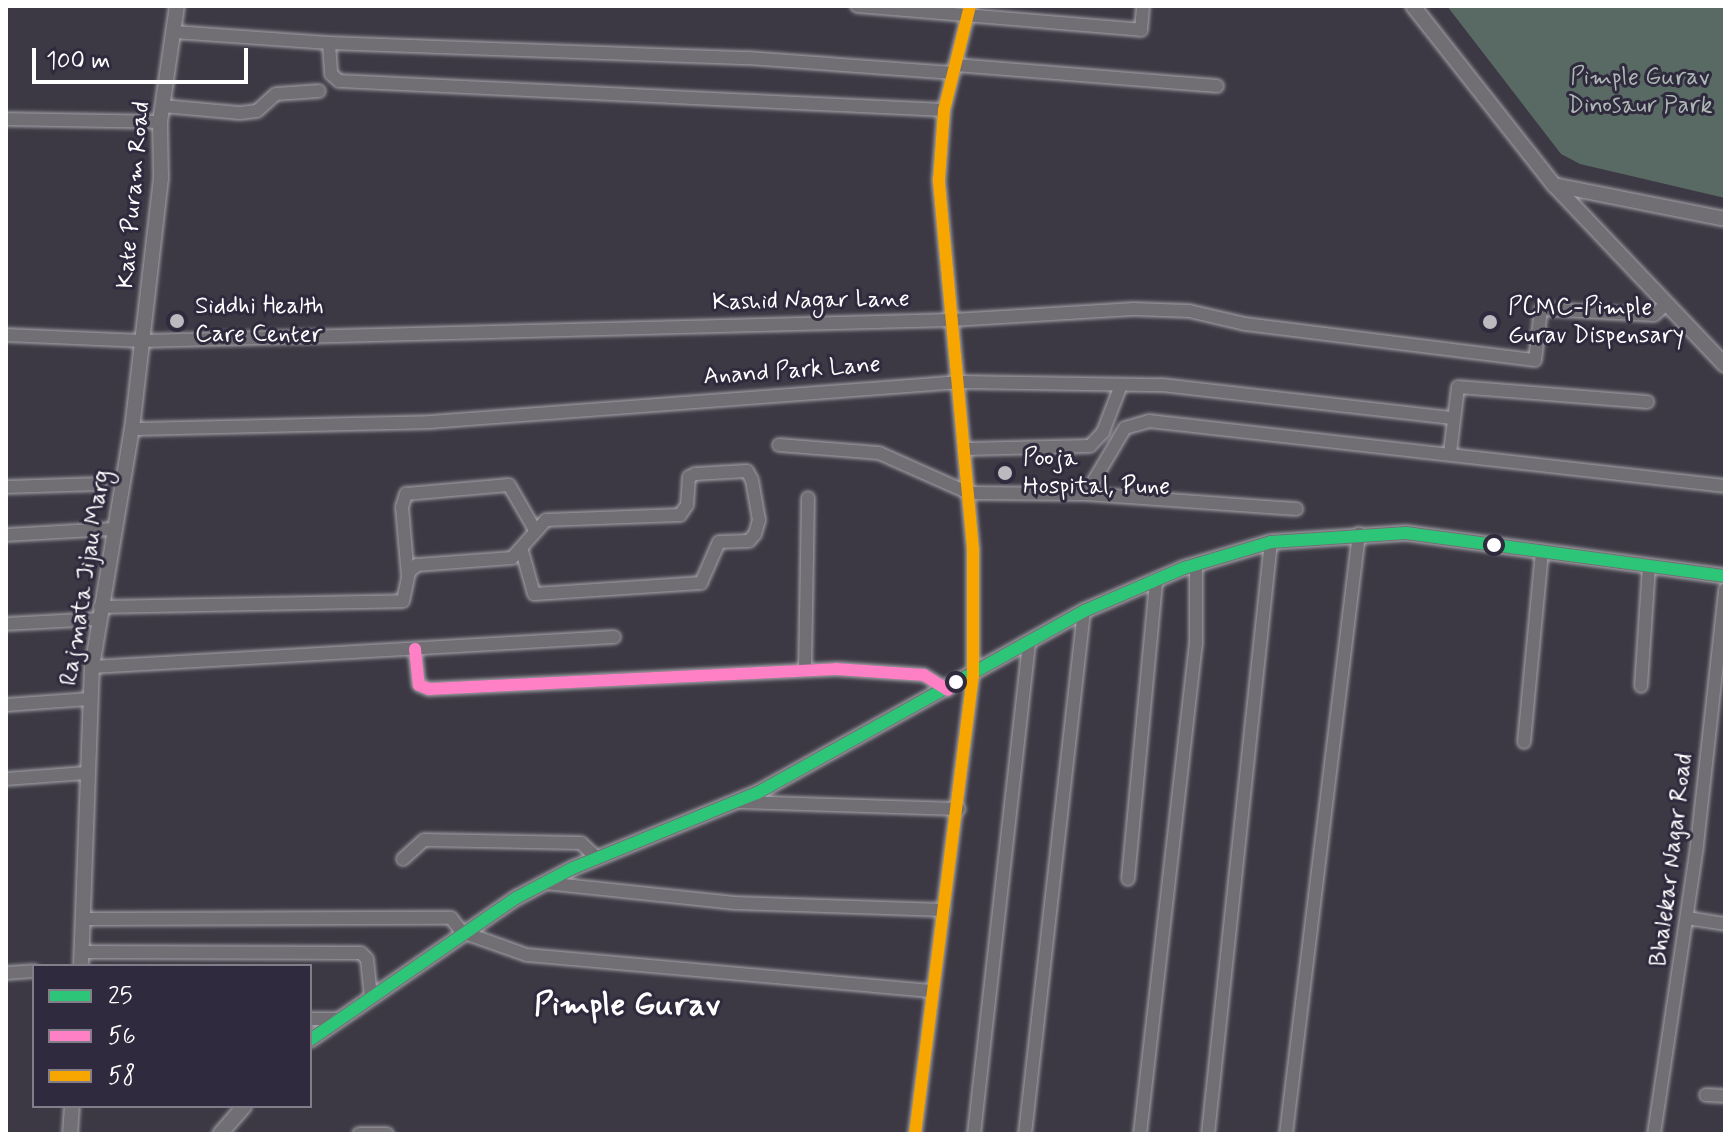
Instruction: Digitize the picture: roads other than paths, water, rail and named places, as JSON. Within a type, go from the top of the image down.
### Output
[{"type":"street","name":"Kate Puram Road","points":[[142,341],[161,178],[160,122],[177,6]]},
{"type":"street","points":[[857,6],[969,10],[1141,30],[1143,6]]},
{"type":"street","points":[[1413,6],[1554,185],[1725,365]]},
{"type":"street","points":[[915,1134],[959,809],[973,676],[966,449],[939,180],[944,110],[969,10]]},
{"type":"street","points":[[174,32],[329,43],[787,59],[1217,86]]},
{"type":"street","points":[[329,43],[331,74],[339,81],[944,110]]},
{"type":"street","points":[[163,106],[240,113],[257,111],[276,94],[319,91]]},
{"type":"street","points":[[6,119],[160,122]]},
{"type":"street","points":[[1554,185],[1725,219]]},
{"type":"street","name":"Kashid Nagar Lane","points":[[6,335],[142,341],[953,320],[1134,309],[1189,311],[1245,324],[1535,360],[1541,309],[1654,315],[1666,304]]},
{"type":"street","name":"Rajmata Jijau Marg","points":[[82,959],[92,667],[112,529],[132,429],[142,341]]},
{"type":"street","name":"Anand Park Lane","points":[[132,429],[430,422],[961,382],[1121,385],[1453,418]]},
{"type":"street","points":[[966,449],[1090,446],[1103,432],[1121,385]]},
{"type":"street","points":[[1450,453],[1458,387],[1647,402]]},
{"type":"street","points":[[1086,494],[1125,428],[1137,422],[1450,453],[1725,486]]},
{"type":"street","points":[[779,445],[879,453],[969,493],[1086,494],[1296,509]]},
{"type":"street","points":[[408,577],[417,565],[512,558],[522,551],[535,530],[546,520],[680,515],[687,505],[689,477],[721,472],[751,475],[759,520],[749,541],[719,542],[701,583],[534,594],[522,551]]},
{"type":"street","points":[[6,487],[100,484]]},
{"type":"street","points":[[6,624],[99,613],[403,601],[408,577],[402,507],[406,494],[509,485],[535,530]]},
{"type":"street","points":[[805,670],[808,498]]},
{"type":"street","points":[[6,535],[112,529]]},
{"type":"street","points":[[1286,1134],[1359,533]]},
{"type":"street","points":[[312,1038],[462,932],[545,883],[597,858],[735,802],[948,690],[1084,611],[1196,564],[1271,542],[1359,533],[1406,533],[1725,576]]},
{"type":"street","points":[[1208,1134],[1271,542]]},
{"type":"street","points":[[1524,742],[1542,551]]},
{"type":"street","points":[[1140,1134],[1196,644],[1196,564]]},
{"type":"street","points":[[1641,686],[1649,565]]},
{"type":"street","points":[[1128,879],[1156,581]]},
{"type":"street","name":"Bhalekar Nagar Road","points":[[1654,1134],[1687,918],[1725,590]]},
{"type":"street","points":[[1025,1134],[1084,611]]},
{"type":"street","points":[[92,667],[614,637]]},
{"type":"street","points":[[974,1134],[1029,643]]},
{"type":"street","points":[[415,649],[418,680],[425,688],[805,670],[924,675],[948,690]]},
{"type":"street","points":[[6,705],[89,699]]},
{"type":"street","points":[[6,779],[86,773]]},
{"type":"street","points":[[735,802],[959,809]]},
{"type":"street","points":[[403,859],[424,840],[581,843],[597,858]]},
{"type":"street","points":[[545,883],[735,903],[944,910]]},
{"type":"street","points":[[84,919],[451,918],[462,932],[527,955],[933,991]]},
{"type":"street","points":[[1687,918],[1725,924]]},
{"type":"street","points":[[82,959],[361,953],[367,959],[371,996]]},
{"type":"street","points":[[6,973],[32,971]]},
{"type":"street","points":[[312,1019],[337,1019]]},
{"type":"street","points":[[1706,1095],[1725,1096]]},
{"type":"street","points":[[70,1134],[72,1108]]},
{"type":"street","points":[[220,1134],[242,1108]]},
{"type":"street","points":[[359,1134],[387,1134]]},
{"type":"place","name":"Siddhi Health Care Center","points":[[177,321]]},
{"type":"place","name":"PCMC-Pimple Gurav Dispensary","points":[[1490,322]]},
{"type":"place","name":"Pooja Hospital, Pune","points":[[1005,473]]},
{"type":"district","name":"Pimple Gurav","points":[[627,1005]]},
{"type":"park label","name":"Pimple Gurav Dinosaur Park","points":[[1640,92]]}]
